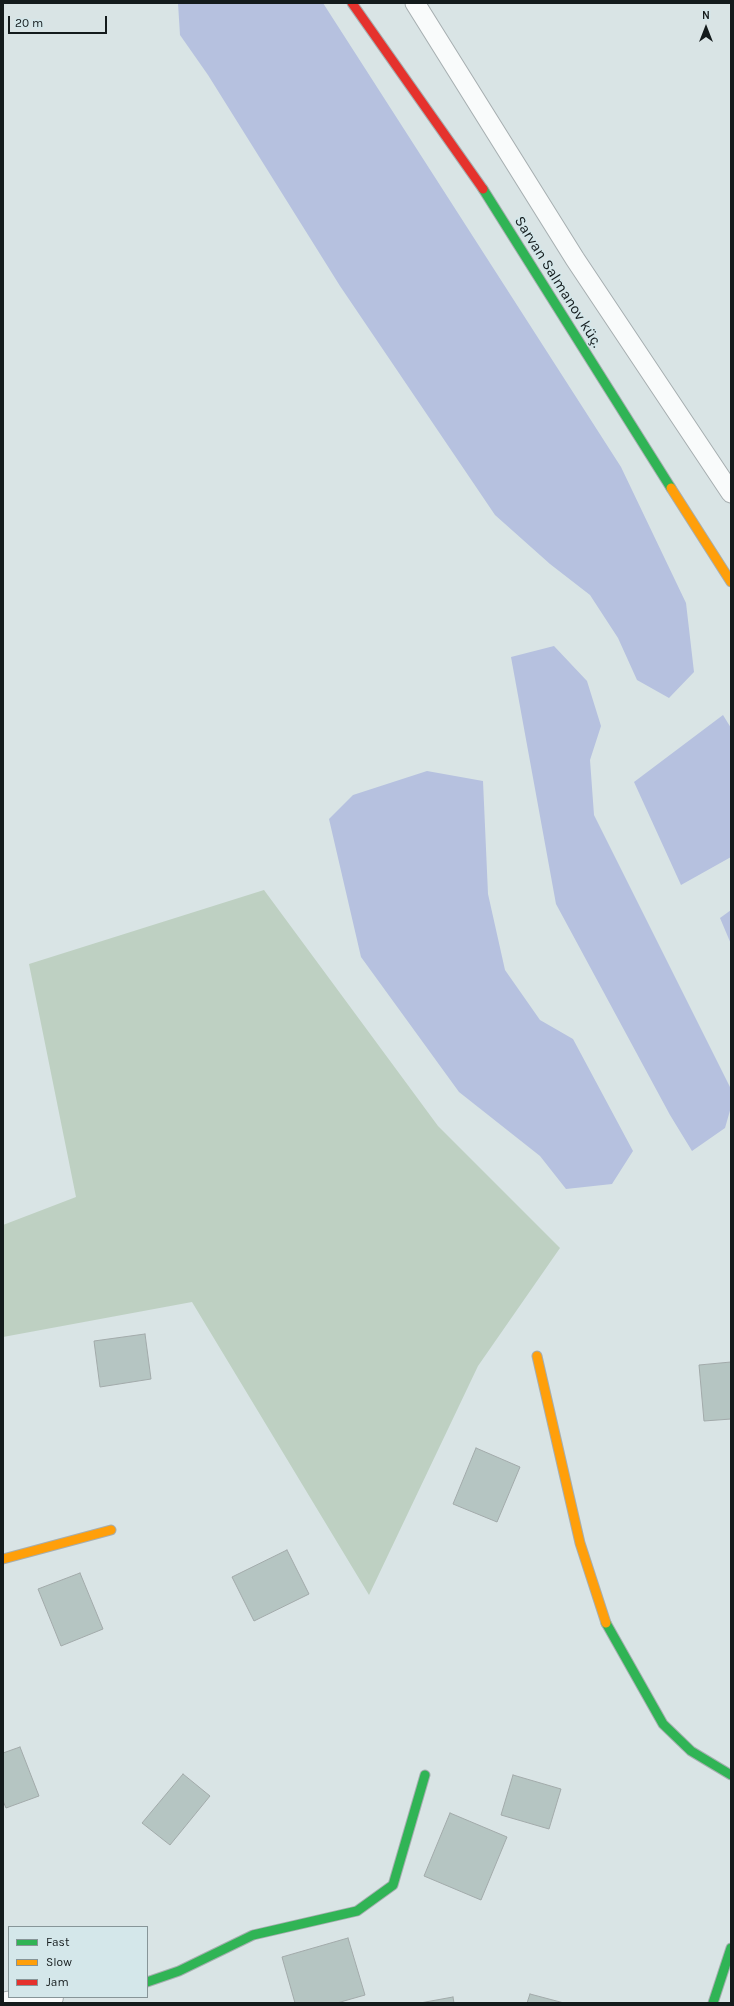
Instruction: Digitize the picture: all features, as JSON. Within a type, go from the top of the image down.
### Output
[{"type":"street","name":"Sarvan Salmanov küç.","points":[[352,3],[479,183],[731,582]]},
{"type":"street","points":[[537,1356],[580,1543],[606,1623],[663,1724],[691,1751],[731,1775]]},
{"type":"street","points":[[3,1559],[111,1530]]},
{"type":"street","points":[[148,1982],[179,1971],[253,1935],[358,1911],[393,1885],[425,1775]]},
{"type":"street","points":[[713,2003],[731,1948]]},
{"type":"street","points":[[6,2003],[44,1998]]},
{"type":"lane","points":[[415,3],[575,259],[731,493]]},
{"type":"green space","points":[[264,890],[438,1126],[560,1248],[478,1366],[369,1595],[192,1302],[3,1337],[3,1225],[76,1197],[29,964]]},
{"type":"water","points":[[178,3],[323,3],[621,467],[686,603],[694,672],[669,698],[637,680],[618,638],[590,595],[550,564],[495,515],[340,286],[208,75],[180,35]]},
{"type":"water","points":[[554,646],[587,681],[601,726],[590,760],[594,815],[731,1089],[731,1107],[725,1128],[692,1151],[670,1115],[556,904],[511,657]]},
{"type":"water","points":[[723,715],[731,728],[731,857],[681,885],[634,782]]},
{"type":"water","points":[[427,771],[483,781],[488,894],[505,970],[540,1020],[573,1039],[633,1151],[612,1184],[566,1189],[540,1156],[459,1092],[361,957],[329,819],[353,795]]},
{"type":"water","points":[[731,910],[731,944],[720,918]]},
{"type":"building","points":[[145,1334],[151,1379],[100,1387],[94,1341]]},
{"type":"building","points":[[731,1362],[731,1419],[704,1421],[699,1365]]},
{"type":"building","points":[[476,1448],[520,1467],[497,1522],[453,1504]]},
{"type":"building","points":[[287,1550],[309,1594],[254,1621],[232,1577]]},
{"type":"building","points":[[80,1573],[103,1629],[61,1646],[38,1589]]},
{"type":"building","points":[[20,1747],[39,1796],[6,1808],[3,1801],[3,1753]]},
{"type":"building","points":[[183,1774],[210,1796],[170,1845],[142,1823]]},
{"type":"building","points":[[513,1775],[561,1789],[549,1829],[501,1815]]},
{"type":"building","points":[[450,1813],[507,1837],[481,1900],[424,1876]]},
{"type":"building","points":[[348,1938],[365,1995],[337,2003],[295,2003],[282,1957]]},
{"type":"building","points":[[530,1994],[564,2003],[527,2003]]},
{"type":"building","points":[[453,1997],[454,2003],[420,2003]]},
{"type":"traffic: fast","points":[[483,189],[671,488]]},
{"type":"traffic: fast","points":[[606,1623],[663,1724],[691,1751],[731,1775]]},
{"type":"traffic: fast","points":[[148,1982],[179,1971],[253,1935],[357,1911],[393,1885],[425,1775]]},
{"type":"traffic: fast","points":[[713,2003],[731,1948]]},
{"type":"traffic: slow","points":[[671,488],[731,582]]},
{"type":"traffic: slow","points":[[537,1356],[580,1543],[606,1623]]},
{"type":"traffic: slow","points":[[3,1559],[111,1530]]},
{"type":"traffic: jam","points":[[352,3],[483,189]]}]
